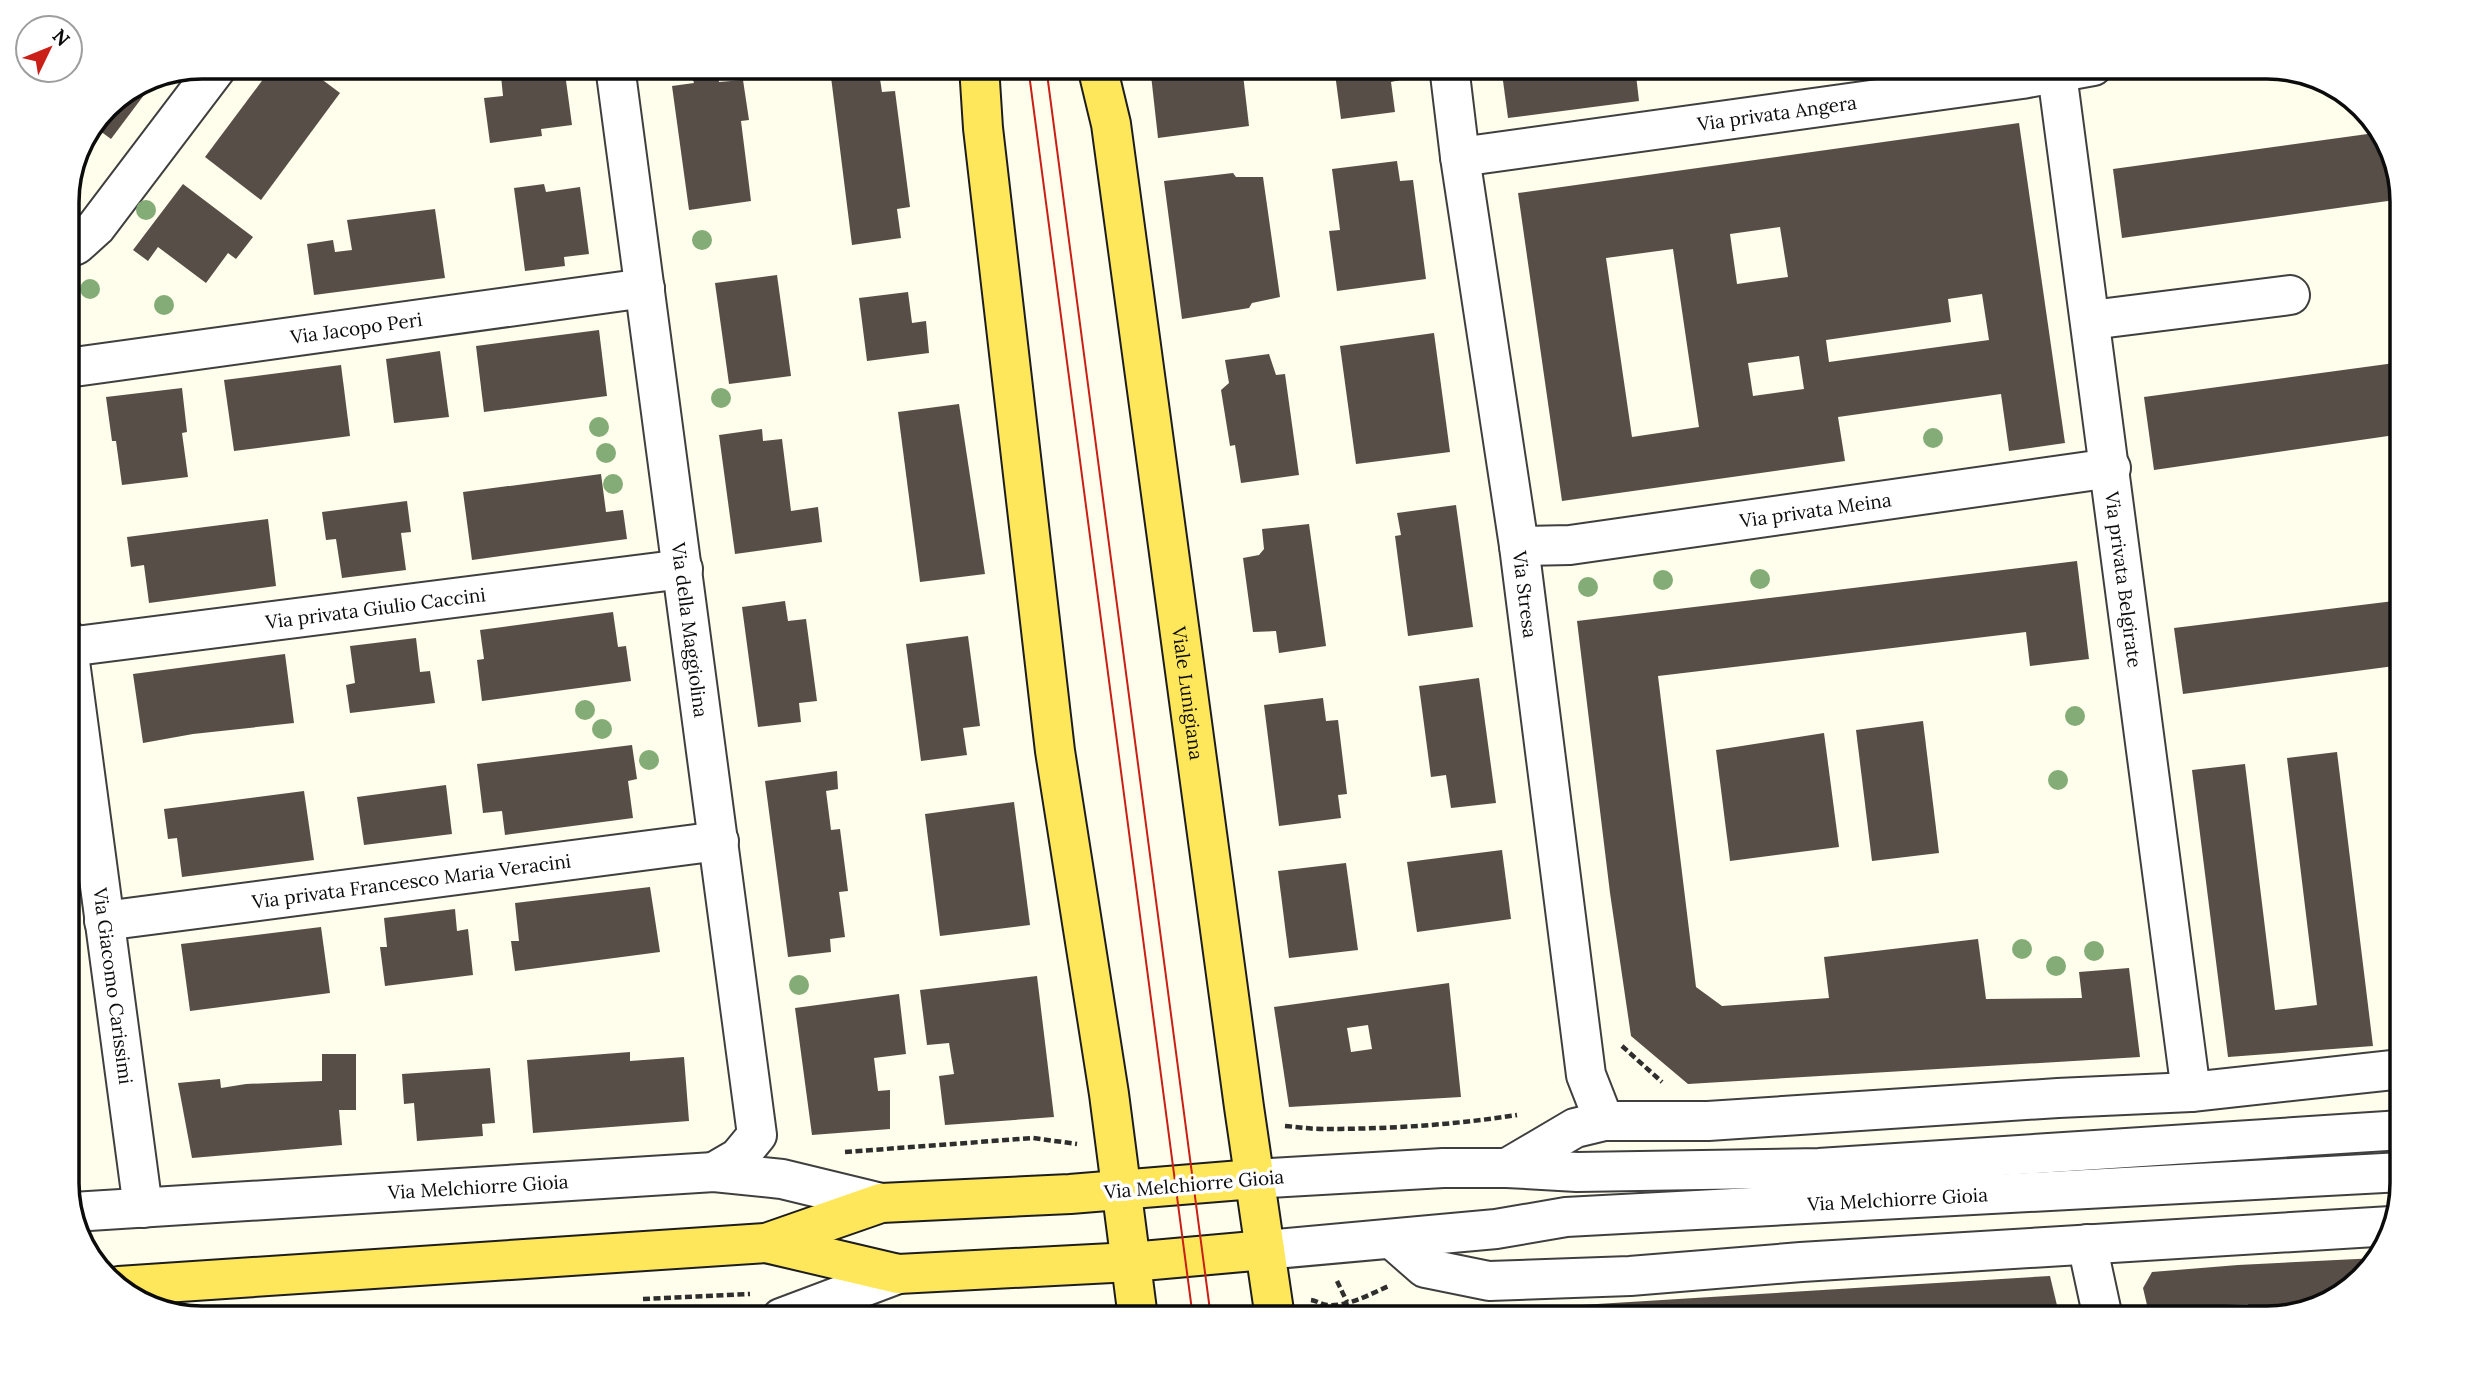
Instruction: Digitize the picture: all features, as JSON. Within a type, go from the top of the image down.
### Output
[{"type":"main road","points":[[980,79],[983,128],[1055,751],[1109,1094],[1136,1306]]},
{"type":"main road","name":"Viale Lunigiana","points":[[1100,79],[1111,124],[1254,1179],[1265,1250],[1288,1306]]},
{"type":"main road","name":"Via Melchiorre Gioia","points":[[133,1285],[766,1243],[881,1203],[1121,1190],[1254,1179]]},
{"type":"main road","name":"Via Melchiorre Gioia","points":[[766,1243],[898,1274],[1131,1262],[1265,1250]]},
{"type":"street","points":[[79,242],[96,227],[208,79]]},
{"type":"street","name":"Via della Maggiolina","points":[[617,79],[757,1135],[738,1158],[714,1172]]},
{"type":"street","name":"Via Stresa","points":[[1451,79],[1519,546],[1586,1075],[1604,1121]]},
{"type":"street","name":"Via privata Angera","points":[[1460,157],[2000,79]]},
{"type":"street","name":"Via privata Belgirate","points":[[2070,79],[2091,320],[2191,1092]]},
{"type":"street","name":"Via Jacopo Peri","points":[[79,366],[645,288]]},
{"type":"street","points":[[2091,320],[2290,295]]},
{"type":"street","name":"Via privata Meina","points":[[1519,546],[1570,545],[2110,468]]},
{"type":"street","name":"Via privata Giulio Caccini","points":[[79,642],[683,569]]},
{"type":"street","name":"Via privata Francesco Maria Veracini","points":[[104,920],[719,841]]},
{"type":"street","name":"Via Giacomo Carissimi","points":[[80,847],[104,920],[143,1208]]},
{"type":"street","points":[[1507,1168],[1575,1128],[1604,1121],[1708,1121],[2191,1092],[2390,1070]]},
{"type":"street","name":"Via Melchiorre Gioia","points":[[1254,1179],[1443,1168],[1577,1172],[1819,1168],[2390,1130]]},
{"type":"street","name":"Via Melchiorre Gioia","points":[[82,1212],[714,1172],[782,1179],[881,1203]]},
{"type":"street","name":"Via Melchiorre Gioia","points":[[1265,1250],[1496,1229],[1566,1217],[2390,1173]]},
{"type":"street","points":[[1393,1240],[1425,1268],[1489,1281],[1630,1276],[1801,1262],[2382,1227]]},
{"type":"street","points":[[2087,1244],[2100,1306]]},
{"type":"street","name":"Via Melchiorre Gioia","points":[[772,1306],[898,1274]]},
{"type":"path","points":[[1618,1038],[1623,1048],[1708,1121]]},
{"type":"path","points":[[1274,1126],[1320,1129],[1413,1126],[1480,1121],[1530,1112]]},
{"type":"path","points":[[833,1153],[1033,1138],[1078,1144]]},
{"type":"path","points":[[1336,1278],[1347,1302]]},
{"type":"path","points":[[1300,1306],[1318,1301],[1326,1305],[1357,1300],[1392,1285]]},
{"type":"path","points":[[643,1299],[772,1306]]},
{"type":"building","points":[[263,79],[321,79],[340,93],[261,200],[205,157]]},
{"type":"building","points":[[501,79],[566,79],[572,125],[541,129],[542,136],[490,143],[484,98],[503,96]]},
{"type":"building","points":[[831,79],[880,79],[882,92],[895,91],[910,207],[897,209],[901,238],[852,245]]},
{"type":"building","points":[[1151,79],[1244,79],[1249,126],[1158,138]]},
{"type":"building","points":[[1336,79],[1400,79],[1391,82],[1395,112],[1341,119]]},
{"type":"building","points":[[1503,79],[1636,79],[1639,101],[1508,118]]},
{"type":"building","points":[[693,80],[743,80],[749,120],[741,121],[751,201],[689,210],[672,86],[694,83]]},
{"type":"building","points":[[146,92],[111,139],[101,132],[104,127],[133,99]]},
{"type":"building","points":[[2019,123],[2065,443],[2009,451],[2001,394],[1838,417],[1845,461],[1562,501],[1518,193]],"holes":[[[1780,227],[1788,277],[1737,284],[1730,234]],[[1673,249],[1699,427],[1632,437],[1606,258]],[[1982,294],[1989,340],[1829,362],[1826,340],[1951,322],[1948,299]],[[1799,356],[1804,389],[1753,396],[1748,363]]]},
{"type":"building","points":[[2370,134],[2384,162],[2390,201],[2122,238],[2113,169]]},
{"type":"building","points":[[1397,161],[1400,181],[1413,180],[1426,279],[1337,291],[1329,231],[1340,230],[1332,169]]},
{"type":"building","points":[[1233,173],[1236,177],[1263,177],[1280,297],[1252,303],[1249,308],[1182,319],[1164,181]]},
{"type":"building","points":[[183,184],[253,237],[236,259],[228,253],[206,283],[158,247],[148,261],[133,250]]},
{"type":"building","points":[[544,184],[546,192],[580,187],[589,254],[564,257],[565,266],[525,271],[514,188]]},
{"type":"building","points":[[435,209],[445,278],[314,295],[307,244],[333,240],[335,252],[352,250],[347,220]]},
{"type":"building","points":[[777,275],[791,376],[729,384],[715,283]]},
{"type":"building","points":[[908,292],[912,323],[926,321],[929,353],[867,361],[859,298]]},
{"type":"building","points":[[599,330],[607,396],[484,412],[476,346]]},
{"type":"building","points":[[1434,333],[1450,452],[1356,464],[1340,346]]},
{"type":"building","points":[[440,351],[449,417],[394,423],[386,359]]},
{"type":"building","points":[[1269,354],[1276,375],[1285,374],[1299,475],[1241,483],[1235,445],[1230,446],[1221,390],[1229,383],[1225,360]]},
{"type":"building","points":[[2390,364],[2390,436],[2154,470],[2144,397]]},
{"type":"building","points":[[341,365],[350,436],[234,451],[224,380]]},
{"type":"building","points":[[182,388],[187,432],[182,433],[188,477],[122,485],[106,397]]},
{"type":"building","points":[[959,404],[985,574],[920,582],[898,412]]},
{"type":"building","points":[[762,429],[763,441],[782,439],[791,511],[818,507],[822,542],[735,554],[719,435]]},
{"type":"building","points":[[601,474],[606,512],[623,510],[627,539],[472,560],[463,492]]},
{"type":"building","points":[[407,501],[411,532],[401,533],[406,570],[342,578],[336,539],[326,540],[322,512]]},
{"type":"building","points":[[1456,505],[1473,627],[1408,636],[1395,536],[1401,535],[1397,513]]},
{"type":"building","points":[[268,519],[276,586],[149,603],[144,565],[131,567],[127,537]]},
{"type":"building","points":[[1309,524],[1326,646],[1279,653],[1276,631],[1253,632],[1243,558],[1259,555],[1264,549],[1262,529]]},
{"type":"building","points":[[2077,561],[2089,659],[2030,666],[2026,632],[1658,676],[1696,987],[1722,1006],[1829,998],[1824,957],[1978,939],[1986,999],[2082,998],[2079,972],[2129,968],[2140,1057],[1688,1084],[1631,1036],[1610,893],[1577,621]]},
{"type":"building","points":[[785,601],[788,621],[806,619],[817,701],[799,703],[801,722],[758,727],[742,607]]},
{"type":"building","points":[[2390,601],[2390,667],[2183,694],[2174,628]]},
{"type":"building","points":[[613,612],[618,647],[626,646],[631,681],[482,701],[477,660],[484,659],[480,630]]},
{"type":"building","points":[[968,636],[980,726],[963,728],[967,755],[921,761],[906,644]]},
{"type":"building","points":[[416,638],[420,672],[430,671],[435,703],[350,713],[346,685],[355,683],[350,646]]},
{"type":"building","points":[[285,654],[294,723],[193,734],[143,743],[133,674]]},
{"type":"building","points":[[1479,678],[1496,803],[1451,808],[1446,775],[1431,777],[1419,686]]},
{"type":"building","points":[[1323,698],[1326,721],[1338,720],[1347,794],[1338,795],[1341,818],[1279,826],[1264,705]]},
{"type":"building","points":[[1923,721],[1939,853],[1872,861],[1856,730]]},
{"type":"building","points":[[1824,733],[1839,847],[1730,861],[1716,750]]},
{"type":"building","points":[[632,745],[637,779],[628,781],[633,818],[505,835],[502,811],[483,813],[477,764]]},
{"type":"building","points":[[2337,752],[2373,1046],[2228,1057],[2192,770],[2245,764],[2275,1010],[2317,1005],[2287,758]]},
{"type":"building","points":[[837,771],[838,789],[826,791],[831,830],[840,829],[848,891],[839,892],[845,937],[830,939],[831,952],[788,957],[765,781]]},
{"type":"building","points":[[446,785],[452,834],[364,845],[357,797]]},
{"type":"building","points":[[304,791],[314,860],[182,877],[177,838],[168,839],[164,809]]},
{"type":"building","points":[[1014,802],[1030,925],[940,936],[925,814]]},
{"type":"building","points":[[1502,850],[1511,919],[1417,932],[1407,862]]},
{"type":"building","points":[[1346,863],[1358,950],[1289,958],[1278,871]]},
{"type":"building","points":[[650,887],[660,952],[515,971],[511,941],[519,941],[515,903]]},
{"type":"building","points":[[455,909],[457,931],[468,929],[473,975],[385,986],[380,947],[387,947],[384,918]]},
{"type":"building","points":[[321,927],[330,993],[190,1011],[181,944]]},
{"type":"building","points":[[1037,976],[1054,1117],[945,1125],[939,1076],[954,1074],[949,1043],[927,1045],[920,990]]},
{"type":"building","points":[[1449,983],[1461,1097],[1289,1107],[1274,1007]],"holes":[[[1368,1025],[1372,1049],[1351,1052],[1347,1028]]]},
{"type":"building","points":[[899,994],[906,1054],[874,1058],[878,1091],[890,1090],[890,1129],[812,1135],[795,1008]]},
{"type":"building","points":[[630,1052],[630,1061],[684,1057],[689,1121],[533,1133],[527,1060]]},
{"type":"building","points":[[322,1054],[356,1054],[356,1110],[339,1110],[342,1145],[192,1158],[178,1083],[220,1079],[221,1088],[246,1084],[322,1081]]},
{"type":"building","points":[[490,1068],[495,1123],[482,1124],[483,1136],[417,1141],[414,1103],[404,1104],[402,1074]]},
{"type":"building","points":[[2364,1259],[2329,1290],[2299,1302],[2268,1306],[2147,1306],[2143,1288],[2152,1272]]},
{"type":"building","points":[[2050,1276],[2057,1306],[1564,1306]]},
{"type":"tram line","points":[[1030,79],[1191,1306]]},
{"type":"tram line","points":[[1048,79],[1209,1306]]}]
